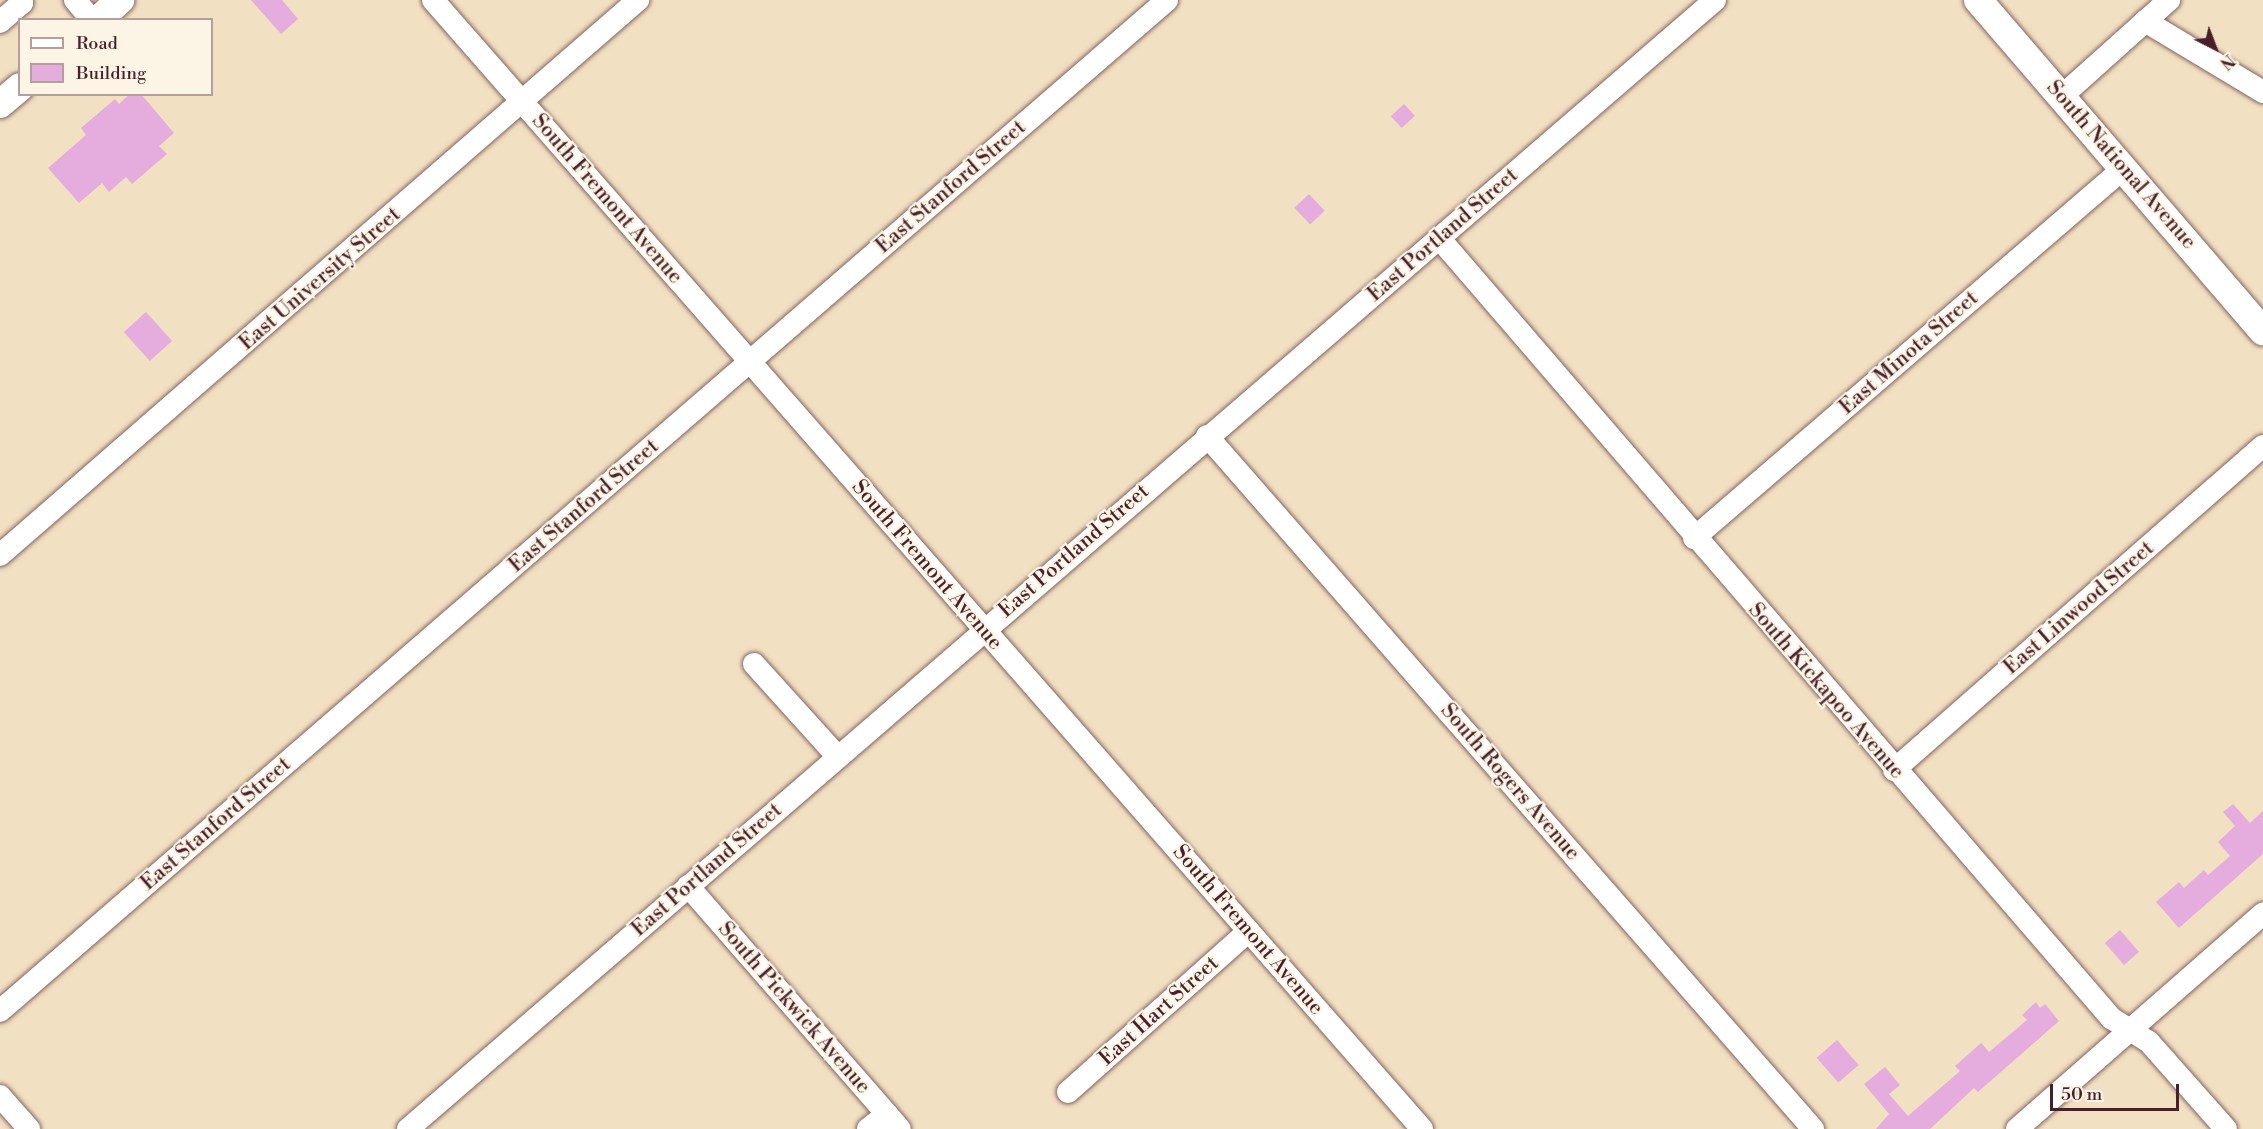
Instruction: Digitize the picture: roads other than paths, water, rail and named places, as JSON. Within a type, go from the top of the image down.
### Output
[{"type":"main road","points":[[100,18],[120,0]]},
{"type":"main road","name":"South National Avenue","points":[[1978,0],[2263,331]]},
{"type":"main road","points":[[0,104],[18,89]]},
{"type":"street","points":[[0,22],[22,3],[20,0]]},
{"type":"street","points":[[75,0],[90,18]]},
{"type":"street","name":"South Fremont Avenue","points":[[433,0],[1422,1129]]},
{"type":"street","name":"East University Street","points":[[0,555],[638,0]]},
{"type":"street","name":"East Stanford Street","points":[[0,1011],[1167,0]]},
{"type":"street","name":"East Portland Street","points":[[408,1129],[983,629],[1715,0]]},
{"type":"street","points":[[2062,96],[2169,0]]},
{"type":"street","points":[[2145,21],[2263,92]]},
{"type":"street","name":"East Minota Street","points":[[1694,538],[2124,168]]},
{"type":"street","name":"South Kickapoo Avenue","points":[[1439,238],[1694,538],[2111,1018],[2149,1042],[2226,1129]]},
{"type":"street","name":"South Rogers Avenue","points":[[1207,436],[1813,1129]]},
{"type":"street","name":"East Linwood Street","points":[[1894,770],[2263,446]]},
{"type":"street","points":[[754,664],[837,756]]},
{"type":"street","name":"South Pickwick Avenue","points":[[688,886],[893,1121]]},
{"type":"street","points":[[2017,1129],[2263,914]]},
{"type":"street","name":"East Hart Street","points":[[1068,1092],[1249,931]]},
{"type":"street","points":[[0,1096],[28,1129]]},
{"type":"street","points":[[868,1129],[893,1121]]}]
